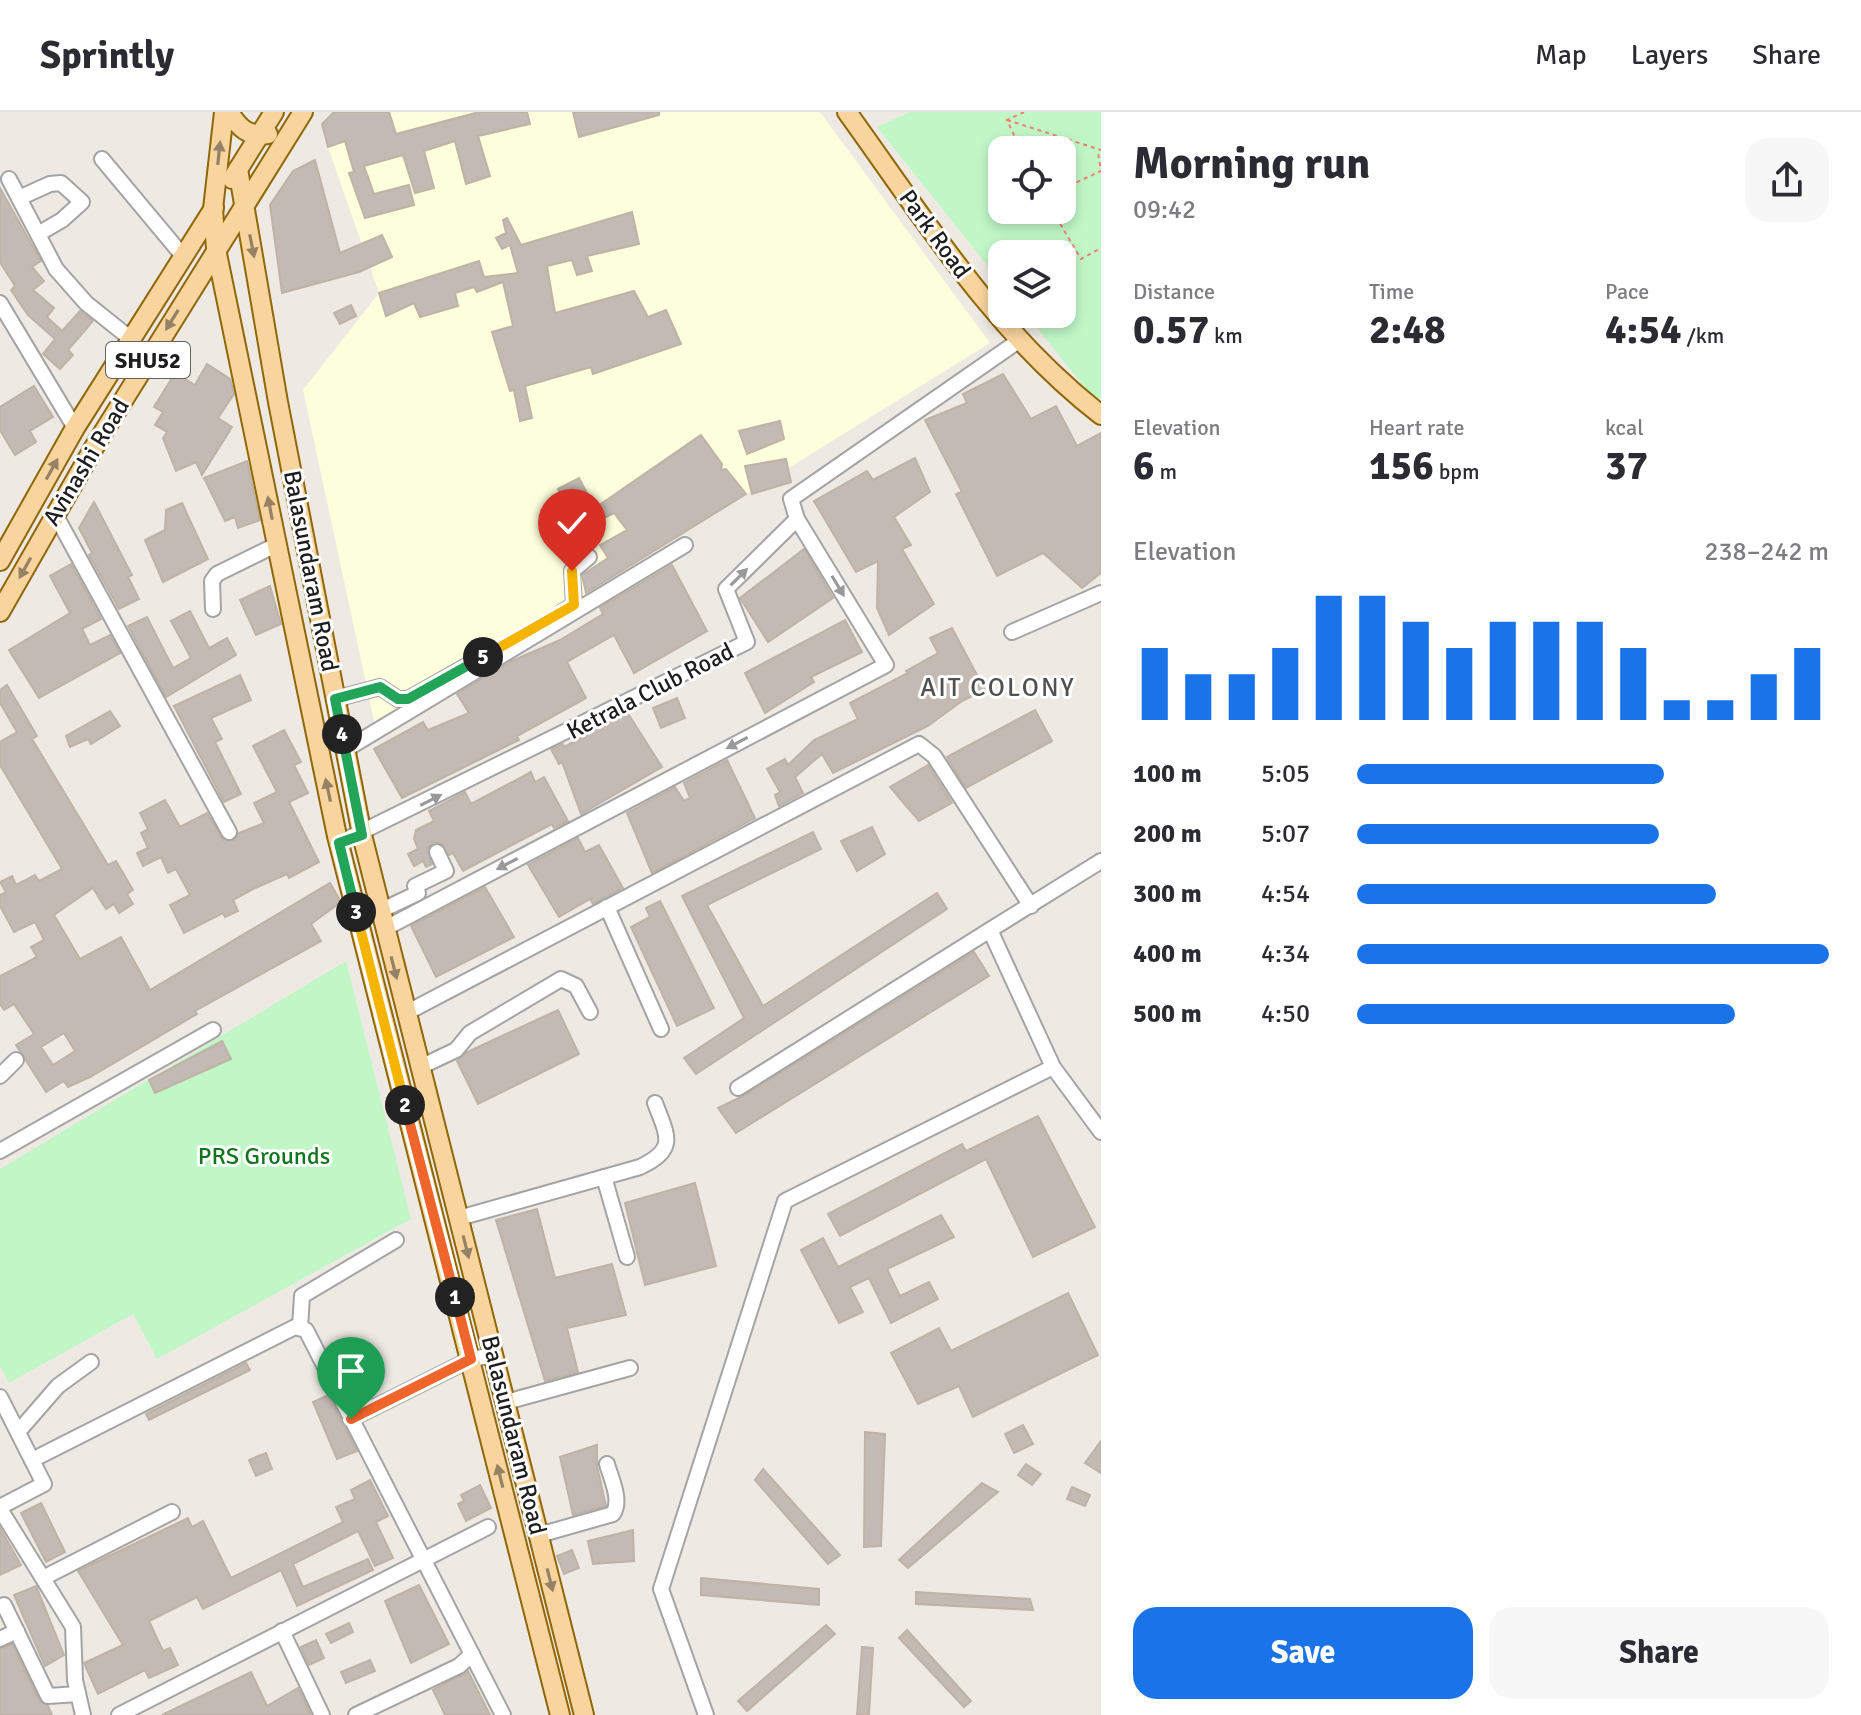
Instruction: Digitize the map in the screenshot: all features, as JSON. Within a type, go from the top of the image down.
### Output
[{"type":"main road","points":[[226,112],[238,127],[260,135],[281,132],[300,117]]},
{"type":"main road","name":"Balasundaram Road","points":[[226,112],[213,209],[216,249],[339,843],[560,1715]]},
{"type":"main road","name":"Avinashi Road","points":[[0,561],[75,428],[274,112]]},
{"type":"main road","name":"Park Road","points":[[847,112],[984,302],[1017,342],[1101,415]]},
{"type":"main road","name":"Avinashi Road","points":[[0,612],[55,514],[300,117]]},
{"type":"main road","name":"Balasundaram Road","points":[[238,169],[362,835],[584,1715]]},
{"type":"main road","points":[[395,1066],[419,1063]]},
{"type":"street","points":[[102,159],[183,256]]},
{"type":"street","points":[[9,179],[56,269],[86,303],[131,339]]},
{"type":"street","points":[[19,198],[50,184],[61,183],[82,202],[62,220],[38,234]]},
{"type":"street","points":[[0,303],[75,428]]},
{"type":"street","name":"Ketrala Club Road","points":[[362,835],[747,642],[726,589],[797,519],[791,499],[1017,342]]},
{"type":"street","points":[[55,514],[229,832]]},
{"type":"street","points":[[382,920],[886,665],[797,519]]},
{"type":"street","points":[[213,609],[212,581],[217,574],[278,544]]},
{"type":"street","points":[[345,750],[685,545]]},
{"type":"street","points":[[335,699],[380,687],[398,699],[408,699],[530,631],[574,605],[572,571],[589,557]]},
{"type":"street","points":[[1012,632],[1101,593]]},
{"type":"street","points":[[406,1013],[919,744],[934,756],[1031,906]]},
{"type":"street","points":[[339,843],[362,835]]},
{"type":"street","points":[[382,920],[418,893],[415,886],[446,871],[437,852]]},
{"type":"street","points":[[738,1088],[1101,861]]},
{"type":"street","points":[[607,907],[661,1029]]},
{"type":"street","points":[[990,930],[1053,1067],[1101,1132]]},
{"type":"street","points":[[419,1063],[456,1050],[470,1033],[561,979],[576,986],[590,1012]]},
{"type":"street","points":[[0,1151],[213,1030]]},
{"type":"street","points":[[0,1076],[16,1060]]},
{"type":"street","points":[[706,1715],[661,1589],[785,1201],[1053,1067]]},
{"type":"street","points":[[459,1218],[640,1167],[665,1152],[666,1131],[655,1103]]},
{"type":"street","points":[[604,1177],[627,1257]]},
{"type":"street","points":[[300,1328],[302,1296],[396,1240]]},
{"type":"street","points":[[32,1460],[295,1327],[306,1330],[503,1715]]},
{"type":"street","points":[[351,1419],[471,1359],[494,1355]]},
{"type":"street","points":[[18,1432],[58,1386],[91,1362]]},
{"type":"street","points":[[506,1402],[630,1368]]},
{"type":"street","points":[[0,1397],[44,1484],[0,1508],[73,1627],[78,1694],[83,1715]]},
{"type":"street","points":[[539,1535],[613,1514],[617,1508],[616,1497],[607,1464]]},
{"type":"street","points":[[43,1578],[172,1512]]},
{"type":"street","points":[[119,1715],[138,1711],[282,1631],[488,1527]]},
{"type":"street","points":[[4,1605],[48,1696],[78,1694]]},
{"type":"street","points":[[0,1639],[17,1631]]},
{"type":"street","points":[[282,1631],[322,1715]]},
{"type":"street","points":[[356,1715],[459,1666],[472,1654]]},
{"type":"path","points":[[1007,120],[1024,112]]},
{"type":"path","points":[[1007,120],[1014,136]]},
{"type":"path","points":[[1007,120],[1100,151],[1101,171],[1076,183]]},
{"type":"path","points":[[1060,224],[1081,259],[1101,248]]},
{"type":"shaded area","points":[[342,112],[820,112],[990,343],[375,725],[303,390],[379,293],[324,136]]},
{"type":"green space","points":[[910,112],[1101,112],[1101,399],[1096,402],[1037,328],[1076,328],[1076,240],[988,240],[988,266],[877,127]]},
{"type":"green space","name":"PRS Grounds","points":[[346,961],[411,1219],[157,1359],[133,1314],[9,1383],[0,1366],[0,1169]]},
{"type":"building","points":[[334,112],[389,112],[396,134],[479,112],[527,112],[530,124],[478,136],[490,176],[466,184],[455,141],[424,151],[434,188],[415,193],[403,155],[364,166],[374,194],[409,185],[414,205],[365,218],[349,173],[354,172],[345,141],[328,147],[322,124]]},
{"type":"building","points":[[573,112],[659,112],[659,115],[579,137]]},
{"type":"building","points":[[315,160],[340,253],[382,235],[392,257],[359,272],[282,293],[270,205],[293,171]]},
{"type":"building","points":[[0,188],[41,261],[32,267],[44,281],[33,290],[54,308],[47,317],[62,331],[80,311],[93,321],[68,350],[73,355],[60,369],[43,354],[55,339],[28,315],[11,290],[15,286],[0,262]]},
{"type":"building","points":[[632,212],[639,244],[587,256],[592,271],[577,275],[572,260],[547,266],[555,313],[634,291],[648,317],[666,310],[681,344],[593,374],[591,367],[525,386],[532,418],[520,421],[514,390],[510,391],[492,332],[513,326],[503,282],[477,292],[474,287],[455,293],[458,306],[420,317],[414,303],[386,316],[379,293],[479,261],[484,277],[518,273],[510,245],[502,249],[496,238],[506,233],[503,220],[507,218],[521,245]]},
{"type":"building","points":[[351,305],[356,316],[340,324],[334,313]]},
{"type":"building","points":[[207,364],[230,379],[234,394],[218,418],[232,427],[202,475],[196,462],[176,471],[163,438],[167,432],[155,425],[163,412],[154,407],[175,373],[195,385]]},
{"type":"building","points":[[1003,374],[1031,419],[1056,406],[1077,446],[1101,433],[1101,573],[1082,588],[1043,553],[997,576],[956,494],[962,492],[925,420],[967,403],[963,394]]},
{"type":"building","points":[[34,386],[53,417],[30,431],[36,442],[15,455],[0,430],[0,407]]},
{"type":"building","points":[[780,421],[784,439],[747,454],[739,431]]},
{"type":"building","points":[[701,435],[722,464],[721,470],[726,469],[746,494],[586,593],[582,575],[608,558],[600,545],[627,530],[614,513],[580,530],[558,489],[579,478],[595,508]]},
{"type":"building","points":[[915,458],[930,492],[894,517],[911,545],[902,549],[934,604],[889,635],[877,608],[878,561],[856,572],[814,501],[867,471],[873,480]]},
{"type":"building","points":[[786,459],[791,482],[752,494],[745,466]]},
{"type":"building","points":[[247,461],[260,520],[238,528],[235,517],[225,521],[204,478]]},
{"type":"building","points":[[94,502],[132,575],[128,577],[139,599],[119,609],[89,555],[92,553],[79,528]]},
{"type":"building","points":[[182,503],[208,559],[163,582],[145,540],[165,530],[166,510]]},
{"type":"building","points":[[804,549],[833,598],[768,642],[740,598]]},
{"type":"building","points":[[71,564],[101,619],[82,629],[90,645],[110,635],[120,653],[39,698],[9,650],[70,613],[50,576]]},
{"type":"building","points":[[672,565],[707,631],[634,673],[614,635],[567,662],[586,698],[517,736],[519,740],[402,798],[374,749],[423,722],[428,730],[469,713],[457,694],[512,661],[560,640],[603,614],[600,608]]},
{"type":"building","points":[[270,586],[281,624],[256,635],[240,600]]},
{"type":"building","points":[[190,611],[209,648],[227,638],[236,655],[166,697],[128,626],[147,617],[173,668],[191,658],[171,621]]},
{"type":"building","points":[[845,620],[862,652],[811,677],[814,682],[765,713],[745,673]]},
{"type":"building","points":[[952,628],[985,690],[962,701],[928,726],[833,773],[822,754],[795,777],[803,793],[779,806],[775,795],[780,792],[767,769],[785,759],[788,765],[814,740],[858,719],[850,703],[908,673],[906,671],[938,653],[930,638]]},
{"type":"building","points":[[240,675],[251,700],[211,718],[222,739],[215,742],[241,794],[224,802],[174,706]]},
{"type":"building","points":[[7,685],[37,736],[32,739],[108,865],[116,861],[133,890],[127,894],[133,904],[119,913],[114,904],[106,909],[93,888],[54,915],[80,959],[121,937],[150,990],[330,883],[341,902],[311,924],[321,941],[195,1011],[197,1014],[90,1077],[68,1087],[64,1081],[46,1092],[16,1045],[34,1034],[14,1004],[4,1010],[0,1004],[0,976],[37,957],[31,947],[44,940],[35,922],[14,932],[0,906],[0,895],[6,892],[0,882],[12,876],[16,885],[35,875],[39,881],[62,869],[0,765],[0,742],[17,732],[0,703],[0,690]],"holes":[[[64,1033],[75,1051],[53,1065],[41,1047]]]},
{"type":"building","points":[[677,698],[685,718],[661,728],[653,708]]},
{"type":"building","points":[[1035,710],[1052,741],[966,788],[947,757]]},
{"type":"building","points":[[110,711],[120,726],[91,744],[88,739],[70,747],[66,736]]},
{"type":"building","points":[[627,712],[662,767],[581,814],[562,762],[559,764],[551,749],[563,744],[564,747]]},
{"type":"building","points":[[284,730],[301,762],[294,765],[308,793],[289,802],[319,862],[289,878],[287,874],[253,889],[233,900],[238,911],[225,917],[223,913],[184,933],[170,905],[190,895],[176,869],[168,873],[161,857],[143,866],[137,853],[148,848],[141,833],[148,829],[140,813],[165,800],[180,827],[207,813],[223,840],[234,840],[239,833],[264,823],[254,803],[277,792],[253,746]]},
{"type":"building","points":[[727,760],[755,818],[652,873],[627,813],[675,787],[684,801],[690,798],[684,783]]},
{"type":"building","points":[[928,765],[952,803],[919,821],[890,787]]},
{"type":"building","points":[[531,772],[535,782],[544,777],[568,821],[554,828],[552,824],[463,871],[453,853],[449,855],[439,842],[432,843],[427,850],[432,864],[426,867],[423,861],[414,866],[408,854],[418,849],[414,839],[416,830],[434,821],[429,811],[465,792],[471,804]]},
{"type":"building","points":[[872,827],[885,854],[857,871],[841,841]]},
{"type":"building","points":[[813,832],[821,849],[707,905],[763,1006],[937,893],[947,909],[696,1074],[684,1058],[744,1018],[682,896]]},
{"type":"building","points":[[578,838],[585,852],[599,845],[623,888],[593,904],[590,899],[559,917],[528,865]]},
{"type":"building","points":[[485,887],[514,937],[436,977],[411,926]]},
{"type":"building","points":[[660,901],[714,1008],[677,1026],[631,927],[650,917],[646,908]]},
{"type":"building","points":[[974,952],[989,976],[736,1133],[718,1108],[743,1096]]},
{"type":"building","points":[[558,1010],[579,1054],[478,1104],[457,1061],[467,1052]]},
{"type":"building","points":[[222,1041],[231,1059],[155,1093],[149,1080]]},
{"type":"building","points":[[1038,1116],[1095,1227],[1033,1257],[986,1159],[840,1236],[828,1214],[962,1144],[966,1151]]},
{"type":"building","points":[[695,1183],[716,1266],[645,1285],[625,1203]]},
{"type":"building","points":[[537,1209],[555,1278],[612,1264],[626,1315],[567,1328],[578,1372],[545,1381],[496,1220]]},
{"type":"building","points":[[941,1215],[954,1237],[887,1269],[900,1296],[929,1282],[938,1299],[891,1323],[869,1278],[850,1287],[863,1312],[839,1323],[801,1250],[823,1238],[838,1267]]},
{"type":"building","points":[[1068,1293],[1098,1355],[973,1417],[959,1386],[918,1404],[891,1353],[939,1328],[951,1351]]},
{"type":"building","points":[[246,1363],[250,1370],[149,1420],[146,1414]]},
{"type":"building","points":[[328,1395],[357,1451],[337,1459],[313,1402]]},
{"type":"building","points":[[1023,1425],[1033,1444],[1014,1453],[1005,1434]]},
{"type":"building","points":[[865,1432],[885,1434],[881,1546],[864,1547]]},
{"type":"building","points":[[1101,1441],[1101,1473],[1085,1463]]},
{"type":"building","points":[[597,1445],[597,1466],[606,1506],[573,1515],[560,1457]]},
{"type":"building","points":[[266,1453],[272,1469],[256,1476],[249,1460]]},
{"type":"building","points":[[1026,1464],[1041,1474],[1032,1485],[1018,1475]]},
{"type":"building","points":[[763,1469],[840,1555],[828,1564],[755,1480]]},
{"type":"building","points":[[370,1480],[388,1516],[376,1522],[393,1558],[375,1566],[358,1531],[293,1564],[303,1587],[368,1559],[373,1570],[297,1606],[281,1570],[203,1609],[197,1597],[149,1621],[163,1651],[170,1648],[178,1665],[149,1678],[145,1670],[98,1694],[84,1663],[123,1645],[78,1571],[188,1518],[192,1527],[203,1521],[231,1578],[343,1522],[336,1507],[355,1499],[351,1490]]},
{"type":"building","points":[[982,1483],[998,1492],[908,1568],[899,1560]]},
{"type":"building","points":[[480,1485],[491,1508],[466,1521],[458,1504],[464,1501],[461,1495]]},
{"type":"building","points":[[1072,1487],[1090,1495],[1085,1506],[1067,1499]]},
{"type":"building","points":[[41,1503],[65,1552],[46,1562],[21,1513]]},
{"type":"building","points":[[0,1528],[21,1565],[0,1575]]},
{"type":"building","points":[[633,1530],[634,1561],[593,1564],[588,1541]]},
{"type":"building","points":[[572,1550],[579,1568],[564,1574],[557,1556]]},
{"type":"building","points":[[701,1578],[819,1589],[819,1605],[701,1595]]},
{"type":"building","points":[[419,1585],[449,1644],[411,1663],[385,1601]]},
{"type":"building","points":[[36,1586],[64,1655],[45,1666],[14,1595]]},
{"type":"building","points":[[916,1592],[1030,1599],[1033,1610],[916,1604]]},
{"type":"building","points":[[349,1623],[353,1632],[331,1643],[326,1634]]},
{"type":"building","points":[[826,1625],[835,1634],[747,1711],[738,1701]]},
{"type":"building","points":[[907,1630],[971,1701],[964,1707],[899,1638]]},
{"type":"building","points":[[316,1640],[324,1658],[309,1665],[301,1647]]},
{"type":"building","points":[[12,1644],[39,1700],[48,1706],[52,1715],[0,1715],[0,1649]]},
{"type":"building","points":[[862,1647],[873,1648],[869,1715],[857,1715]]},
{"type":"building","points":[[370,1660],[375,1671],[346,1683],[341,1672]]},
{"type":"building","points":[[468,1671],[490,1715],[445,1715],[433,1690]]},
{"type":"building","points":[[251,1672],[267,1706],[298,1688],[311,1715],[162,1715]]},
{"type":"district","name":"AIT COLONY","points":[[998,687]]},
{"type":"route","points":[[351,1419],[471,1359],[339,843],[362,835],[335,699],[380,687],[398,699],[408,699],[574,605],[572,571]]}]
